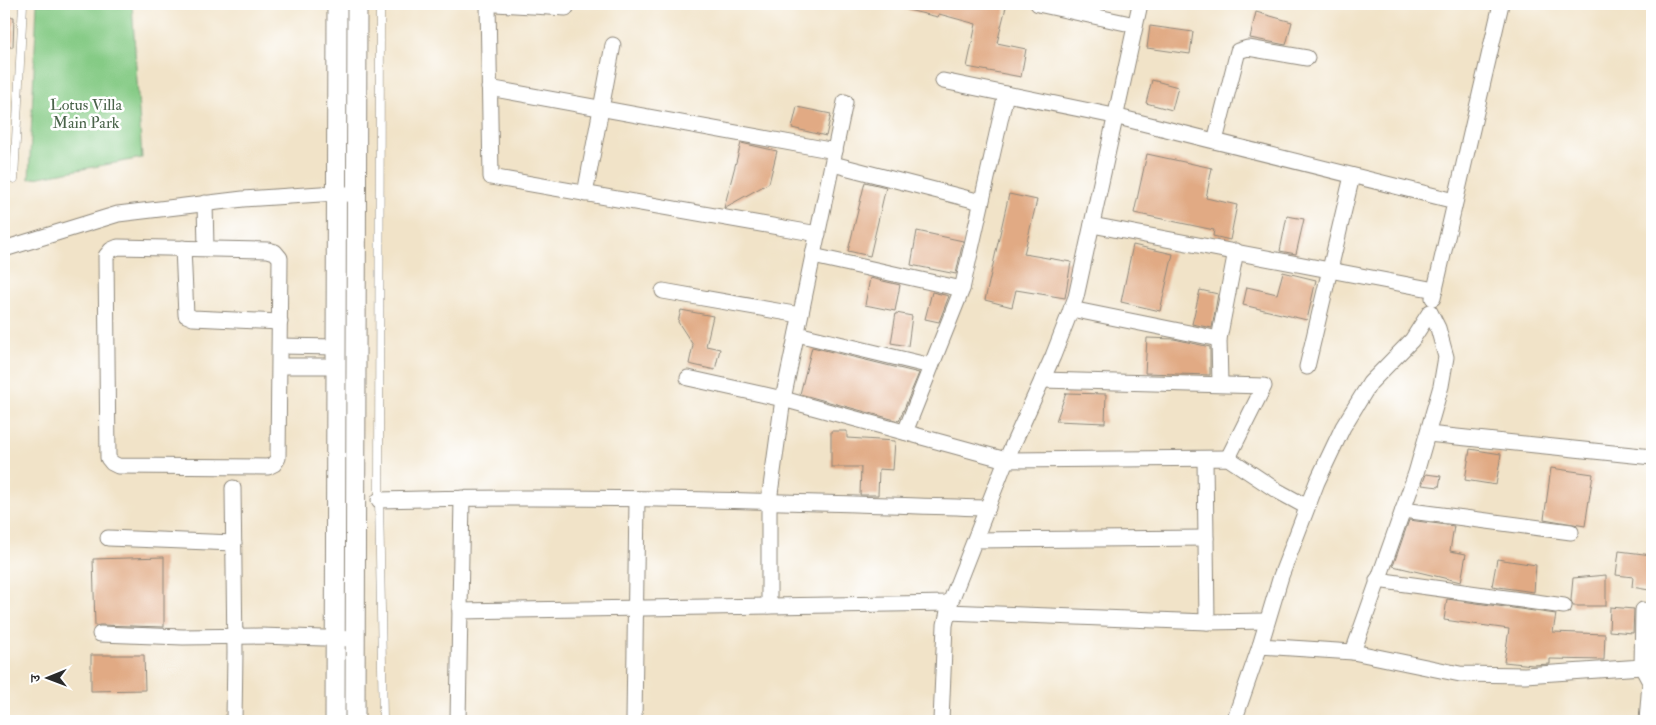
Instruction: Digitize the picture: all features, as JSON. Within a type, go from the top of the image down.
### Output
[{"type":"street","points":[[335,721],[337,4]]},
{"type":"street","points":[[355,721],[357,4]]},
{"type":"street","points":[[488,4],[491,177],[818,234]]},
{"type":"street","points":[[496,4],[566,8]]},
{"type":"street","points":[[1038,4],[1135,25]]},
{"type":"street","points":[[941,721],[945,625],[949,608],[1006,460],[1042,380],[1076,297],[1114,116],[1140,4]]},
{"type":"street","points":[[1234,721],[1307,507],[1343,427],[1370,383],[1412,340],[1430,312],[1501,4]]},
{"type":"street","points":[[585,194],[613,45]]},
{"type":"street","points":[[1215,141],[1238,51],[1248,48],[1307,58]]},
{"type":"street","points":[[943,81],[1114,116],[1455,202]]},
{"type":"street","points":[[489,88],[600,108],[834,158],[981,202]]},
{"type":"street","points":[[905,432],[962,289],[1006,94]]},
{"type":"street","points":[[769,606],[768,501],[783,399],[845,102]]},
{"type":"street","points":[[1307,367],[1352,176]]},
{"type":"street","points":[[4,249],[118,214],[243,199],[336,193],[356,195]]},
{"type":"street","points":[[205,203],[206,248]]},
{"type":"street","points":[[1092,225],[1435,290]]},
{"type":"street","points":[[118,247],[183,248],[268,250],[275,252],[280,258],[278,458],[274,464],[268,467],[118,466],[108,458],[106,256],[111,250],[118,247]]},
{"type":"street","points":[[183,248],[186,315],[193,318],[280,322]]},
{"type":"street","points":[[1220,384],[1219,339],[1236,251]]},
{"type":"street","points":[[813,256],[962,289]]},
{"type":"street","points":[[663,291],[800,315]]},
{"type":"street","points":[[1071,310],[1219,339]]},
{"type":"street","points":[[1353,652],[1428,434],[1441,386],[1446,357],[1438,328],[1430,312]]},
{"type":"street","points":[[797,334],[931,366]]},
{"type":"street","points":[[280,346],[336,346]]},
{"type":"street","points":[[280,366],[336,366]]},
{"type":"street","points":[[688,378],[783,399],[1006,460],[1228,458],[1276,490],[1307,507]]},
{"type":"street","points":[[1042,380],[1264,386],[1228,458]]},
{"type":"street","points":[[1428,434],[1652,457]]},
{"type":"street","points":[[1205,459],[1207,622]]},
{"type":"street","points":[[233,488],[234,721]]},
{"type":"street","points":[[379,500],[462,498],[768,501],[988,508]]},
{"type":"street","points":[[458,721],[462,498]]},
{"type":"street","points":[[634,721],[637,500]]},
{"type":"street","points":[[1402,510],[1571,532]]},
{"type":"street","points":[[108,538],[234,543]]},
{"type":"street","points":[[975,540],[1206,538]]},
{"type":"street","points":[[1378,580],[1564,606]]},
{"type":"street","points":[[460,611],[769,606],[949,608],[1207,622],[1267,620]]},
{"type":"street","points":[[1643,610],[1650,682],[1647,721]]},
{"type":"street","points":[[100,634],[356,639]]},
{"type":"street","points":[[1260,646],[1353,652],[1460,674],[1525,675],[1647,666]]},
{"type":"lane","points":[[14,179],[23,4]]},
{"type":"lane","points":[[380,4],[379,500],[383,721]]},
{"type":"green space","name":"Lotus Villa Main Park","points":[[37,4],[132,4],[142,158],[29,179]]},
{"type":"building","points":[[899,4],[991,4],[1006,7],[997,43],[1026,49],[1021,77],[967,67],[976,24],[939,14],[938,17],[899,8]]},
{"type":"building","points":[[1256,12],[1292,22],[1286,45],[1250,38]]},
{"type":"building","points":[[4,16],[14,17],[13,47],[4,47]]},
{"type":"building","points":[[1150,26],[1193,32],[1190,54],[1147,48]]},
{"type":"building","points":[[1152,80],[1178,87],[1172,110],[1146,103]]},
{"type":"building","points":[[797,107],[831,114],[826,136],[792,128]]},
{"type":"building","points":[[741,143],[777,151],[769,183],[724,208]]},
{"type":"building","points":[[1147,154],[1212,168],[1206,198],[1237,205],[1230,240],[1213,236],[1214,230],[1134,213]]},
{"type":"building","points":[[865,182],[886,187],[870,256],[848,251]]},
{"type":"building","points":[[1009,194],[1037,200],[1024,254],[1071,262],[1065,298],[1016,290],[1012,307],[985,300]]},
{"type":"building","points":[[1287,216],[1304,219],[1296,254],[1280,251]]},
{"type":"building","points":[[917,231],[963,241],[956,274],[911,265]]},
{"type":"building","points":[[1133,245],[1173,254],[1160,311],[1121,302]]},
{"type":"building","points":[[1283,272],[1316,280],[1307,320],[1243,305],[1247,287],[1277,294]]},
{"type":"building","points":[[870,278],[900,285],[895,311],[865,305]]},
{"type":"building","points":[[1200,290],[1218,294],[1212,328],[1192,324]]},
{"type":"building","points":[[932,292],[949,296],[939,322],[925,319]]},
{"type":"building","points":[[681,310],[713,316],[706,346],[720,349],[715,370],[689,364],[693,345],[678,322]]},
{"type":"building","points":[[896,313],[912,316],[908,346],[891,343]]},
{"type":"building","points":[[1147,338],[1174,339],[1210,347],[1210,375],[1145,373]]},
{"type":"building","points":[[812,347],[919,373],[899,421],[800,394]]},
{"type":"building","points":[[1066,393],[1106,394],[1105,423],[1056,421]]},
{"type":"building","points":[[831,431],[847,431],[847,438],[895,441],[893,470],[879,469],[878,495],[860,495],[861,467],[831,467]]},
{"type":"building","points":[[1470,449],[1501,454],[1496,485],[1465,480]]},
{"type":"building","points":[[1551,468],[1593,474],[1585,526],[1544,519]]},
{"type":"building","points":[[1426,474],[1441,476],[1439,487],[1422,485]]},
{"type":"building","points":[[1409,520],[1454,526],[1450,551],[1466,554],[1461,582],[1393,566]]},
{"type":"building","points":[[1619,551],[1652,555],[1649,590],[1632,587],[1633,577],[1616,575]]},
{"type":"building","points":[[164,557],[164,627],[95,626],[93,559]]},
{"type":"building","points":[[1497,559],[1536,565],[1534,592],[1492,586]]},
{"type":"building","points":[[1606,575],[1606,606],[1573,606],[1571,600],[1573,578]]},
{"type":"building","points":[[1447,599],[1556,614],[1553,632],[1605,634],[1604,660],[1550,659],[1550,664],[1533,665],[1504,662],[1509,629],[1444,620]]},
{"type":"building","points":[[1610,607],[1634,609],[1633,633],[1609,631]]},
{"type":"building","points":[[91,655],[144,655],[145,690],[91,691]]}]
